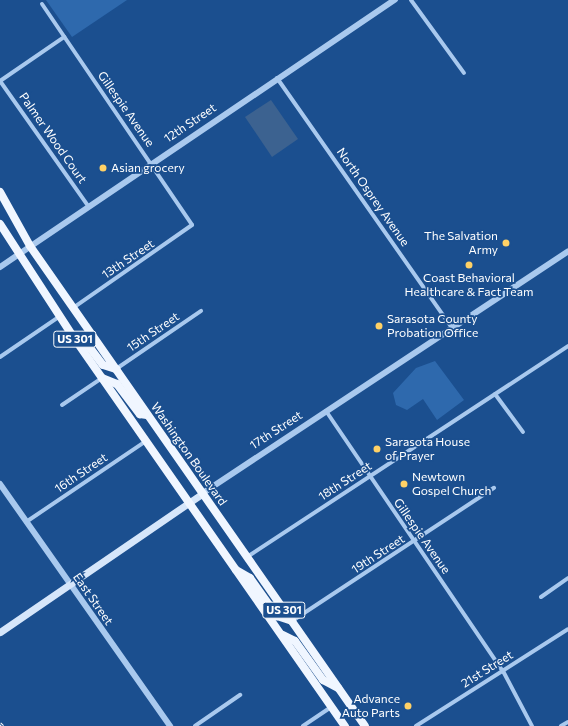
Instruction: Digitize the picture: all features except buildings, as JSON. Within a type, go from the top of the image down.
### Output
[{"type":"main road","name":"Washington Boulevard","points":[[0,192],[30,246],[365,726]]},
{"type":"main road","name":"US 301","points":[[0,224],[18,255],[72,335],[345,726]]},
{"type":"main road","points":[[72,335],[84,340],[103,365],[116,369]]},
{"type":"main road","points":[[102,378],[117,384],[140,414],[147,415]]},
{"type":"main road","name":"17th Street","points":[[0,632],[203,493]]},
{"type":"main road","points":[[236,570],[250,578],[277,616],[292,621]]},
{"type":"main road","points":[[282,635],[295,641],[323,680],[338,688]]},
{"type":"street","name":"12th Street","points":[[0,267],[151,163],[395,0]]},
{"type":"street","points":[[411,0],[464,73]]},
{"type":"street","name":"Gillespie Avenue","points":[[42,4],[192,225]]},
{"type":"street","points":[[0,81],[64,37]]},
{"type":"street","name":"North Osprey Avenue","points":[[277,78],[452,328]]},
{"type":"street","name":"Palmer Wood Court","points":[[0,81],[89,207]]},
{"type":"street","name":"13th Street","points":[[73,308],[192,225]]},
{"type":"street","name":"17th Street","points":[[203,493],[568,251]]},
{"type":"street","name":"15th Street","points":[[116,369],[201,311]]},
{"type":"street","points":[[0,357],[60,316]]},
{"type":"street","name":"18th Street","points":[[247,557],[568,346]]},
{"type":"street","points":[[62,405],[102,378]]},
{"type":"street","points":[[495,394],[523,432]]},
{"type":"street","name":"Gillespie Avenue","points":[[326,411],[369,477],[503,671],[532,726]]},
{"type":"street","name":"16th Street","points":[[26,522],[146,441]]},
{"type":"street","name":"East Street","points":[[0,484],[170,726]]},
{"type":"street","name":"19th Street","points":[[292,621],[415,542],[494,488]]},
{"type":"street","points":[[541,597],[568,578]]},
{"type":"street","name":"21st Street","points":[[416,726],[568,629]]},
{"type":"street","points":[[195,726],[240,695]]},
{"type":"street","points":[[303,726],[332,706]]},
{"type":"street","points":[[561,726],[568,722]]},
{"type":"shaded area","points":[[46,0],[127,0],[72,37]]},
{"type":"shaded area","points":[[271,100],[298,139],[272,157],[245,117]]},
{"type":"shaded area","points":[[435,361],[464,400],[437,420],[423,399],[407,410],[396,405],[393,393],[416,368]]},
{"type":"railway","points":[[0,723],[3,726]]},
{"type":"place","name":"Asian grocery","points":[[103,168]]},
{"type":"place","name":"The Salvation Army","points":[[506,243]]},
{"type":"place","name":"Coast Behavioral Healthcare & Fact Team","points":[[469,265]]},
{"type":"place","name":"Sarasota County Probation Office","points":[[379,326]]},
{"type":"place","name":"Sarasota House of Prayer","points":[[377,449]]},
{"type":"place","name":"Newtown Gospel Church","points":[[404,484]]},
{"type":"place","name":"Advance Auto Parts","points":[[408,706]]}]
